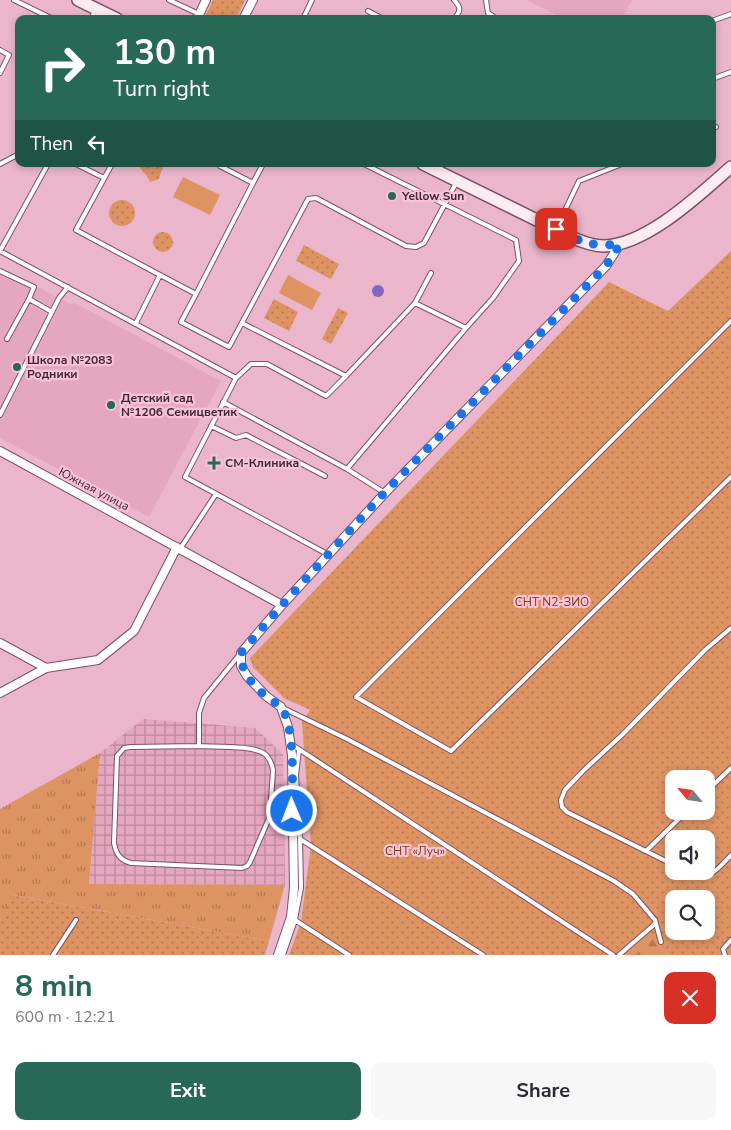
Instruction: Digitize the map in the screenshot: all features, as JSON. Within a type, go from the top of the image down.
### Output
[{"type":"main road","points":[[78,0],[94,14]]},
{"type":"main road","points":[[431,167],[587,244],[603,246],[620,244],[648,231],[678,211],[731,167]]},
{"type":"street","points":[[198,15],[206,0]]},
{"type":"street","points":[[245,15],[253,0]]},
{"type":"street","points":[[278,955],[291,917],[294,888],[291,744],[288,727],[281,708],[246,676],[241,666],[240,654],[385,492],[606,266],[620,244]]},
{"type":"street","name":"Южная улица","points":[[0,451],[282,605]]},
{"type":"street","points":[[0,693],[46,668],[98,660],[134,631],[179,548]]},
{"type":"street","points":[[0,643],[46,668]]},
{"type":"lane","points":[[14,0],[45,15]]},
{"type":"lane","points":[[170,0],[196,15]]},
{"type":"lane","points":[[305,15],[312,0]]},
{"type":"lane","points":[[454,0],[459,5],[458,15]]},
{"type":"lane","points":[[486,0],[488,13],[491,15]]},
{"type":"lane","points":[[368,11],[376,15]]},
{"type":"lane","points":[[716,20],[731,14]]},
{"type":"lane","points":[[0,50],[9,55],[0,74]]},
{"type":"lane","points":[[716,78],[731,72]]},
{"type":"lane","points":[[0,164],[15,156]]},
{"type":"lane","points":[[44,167],[0,251],[236,378]]},
{"type":"lane","points":[[82,167],[104,178]]},
{"type":"lane","points":[[110,167],[76,230],[196,294]]},
{"type":"lane","points":[[224,167],[253,183]]},
{"type":"lane","points":[[261,167],[181,322],[229,347],[308,199],[316,198],[406,246],[413,247],[424,243],[457,181]]},
{"type":"lane","points":[[347,469],[492,298],[519,261],[516,240],[370,167]]},
{"type":"lane","points":[[556,229],[579,181],[614,167]]},
{"type":"lane","points":[[0,270],[34,287],[8,339]]},
{"type":"lane","points":[[330,555],[185,477],[236,378],[251,364],[267,364],[326,396],[415,303],[431,273]]},
{"type":"lane","points":[[136,323],[160,275]]},
{"type":"lane","points":[[0,415],[59,298],[68,287]]},
{"type":"lane","points":[[29,299],[52,312]]},
{"type":"lane","points":[[415,303],[466,328]]},
{"type":"lane","points":[[731,322],[356,697],[450,752],[731,477]]},
{"type":"lane","points":[[242,323],[346,376]]},
{"type":"lane","points":[[223,402],[347,469],[385,492]]},
{"type":"lane","points":[[211,426],[236,438],[246,435],[325,476]]},
{"type":"lane","points":[[179,548],[216,494]]},
{"type":"lane","points":[[665,860],[567,812],[562,807],[561,800],[565,790],[582,771],[623,734],[705,650],[731,628]]},
{"type":"lane","points":[[199,746],[199,713],[204,698],[240,654]]},
{"type":"lane","points":[[281,708],[346,739],[614,881],[633,894],[655,920],[661,942]]},
{"type":"lane","points":[[291,744],[613,955]]},
{"type":"lane","points":[[199,746],[255,749],[268,756],[273,770],[270,816],[250,862],[242,868],[125,861],[118,856],[114,843],[116,756],[124,748],[130,747],[199,746]]},
{"type":"lane","points":[[283,955],[295,920],[301,888],[296,775],[299,750]]},
{"type":"lane","points":[[715,783],[731,768]]},
{"type":"lane","points":[[646,851],[678,820]]},
{"type":"lane","points":[[300,839],[483,955]]},
{"type":"lane","points":[[715,872],[731,854]]},
{"type":"lane","points":[[54,955],[76,920]]},
{"type":"lane","points":[[295,920],[350,955]]},
{"type":"lane","points":[[619,955],[656,923]]},
{"type":"lane","points":[[725,955],[722,949],[731,940]]},
{"type":"shaded area","points":[[527,0],[632,0],[624,15],[556,15]]},
{"type":"shaded area","name":"Детский сад №1206 Семицветик","points":[[0,268],[70,304],[75,303],[221,381],[149,517],[0,438]]},
{"type":"shaded area","points":[[378,285],[384,291],[378,297],[372,291]]},
{"type":"shaded area","points":[[143,719],[255,728],[283,754],[285,885],[89,884],[100,753]]},
{"type":"green space","points":[[213,0],[245,0],[238,15],[206,15]]},
{"type":"green space","points":[[140,167],[164,167],[159,179],[150,182]]},
{"type":"green space","points":[[183,177],[220,195],[210,215],[173,197]]},
{"type":"green space","points":[[122,200],[131,204],[135,213],[131,222],[122,226],[113,222],[109,213],[113,204]]},
{"type":"green space","points":[[163,232],[170,235],[173,242],[170,249],[163,252],[156,249],[153,242],[156,235]]},
{"type":"green space","points":[[304,245],[339,264],[331,279],[296,261]]},
{"type":"green space","name":"СНТ N2-ЗИО","points":[[731,251],[731,955],[664,955],[660,945],[651,933],[625,955],[289,955],[301,922],[311,845],[302,722],[310,710],[284,698],[253,667],[250,658],[609,282],[668,311]]},
{"type":"green space","points":[[288,275],[321,293],[312,310],[279,293]]},
{"type":"green space","points":[[274,299],[298,312],[289,331],[264,318]]},
{"type":"green space","points":[[338,308],[348,313],[331,344],[322,339]]},
{"type":"green space","points":[[100,753],[89,884],[285,885],[269,941],[14,895],[0,921],[0,809]]},
{"type":"green space","points":[[13,895],[269,941],[265,955],[0,955],[0,921]]},
{"type":"green space","points":[[651,932],[664,955],[625,955]]},
{"type":"place","name":"Yellow Sun","points":[[392,196]]},
{"type":"place","name":"Школа №2083 Родники","points":[[17,367]]},
{"type":"place","name":"Детский сад №1206 Семицветик","points":[[111,405]]},
{"type":"place","name":"СМ-Клиника","points":[[214,463]]},
{"type":"route","points":[[292,811],[292,755],[288,727],[281,708],[246,676],[241,666],[240,654],[385,492],[606,266],[620,244],[603,246],[587,244],[556,229]]},
{"type":"park label","name":"СНТ «Луч»","points":[[415,851]]}]
